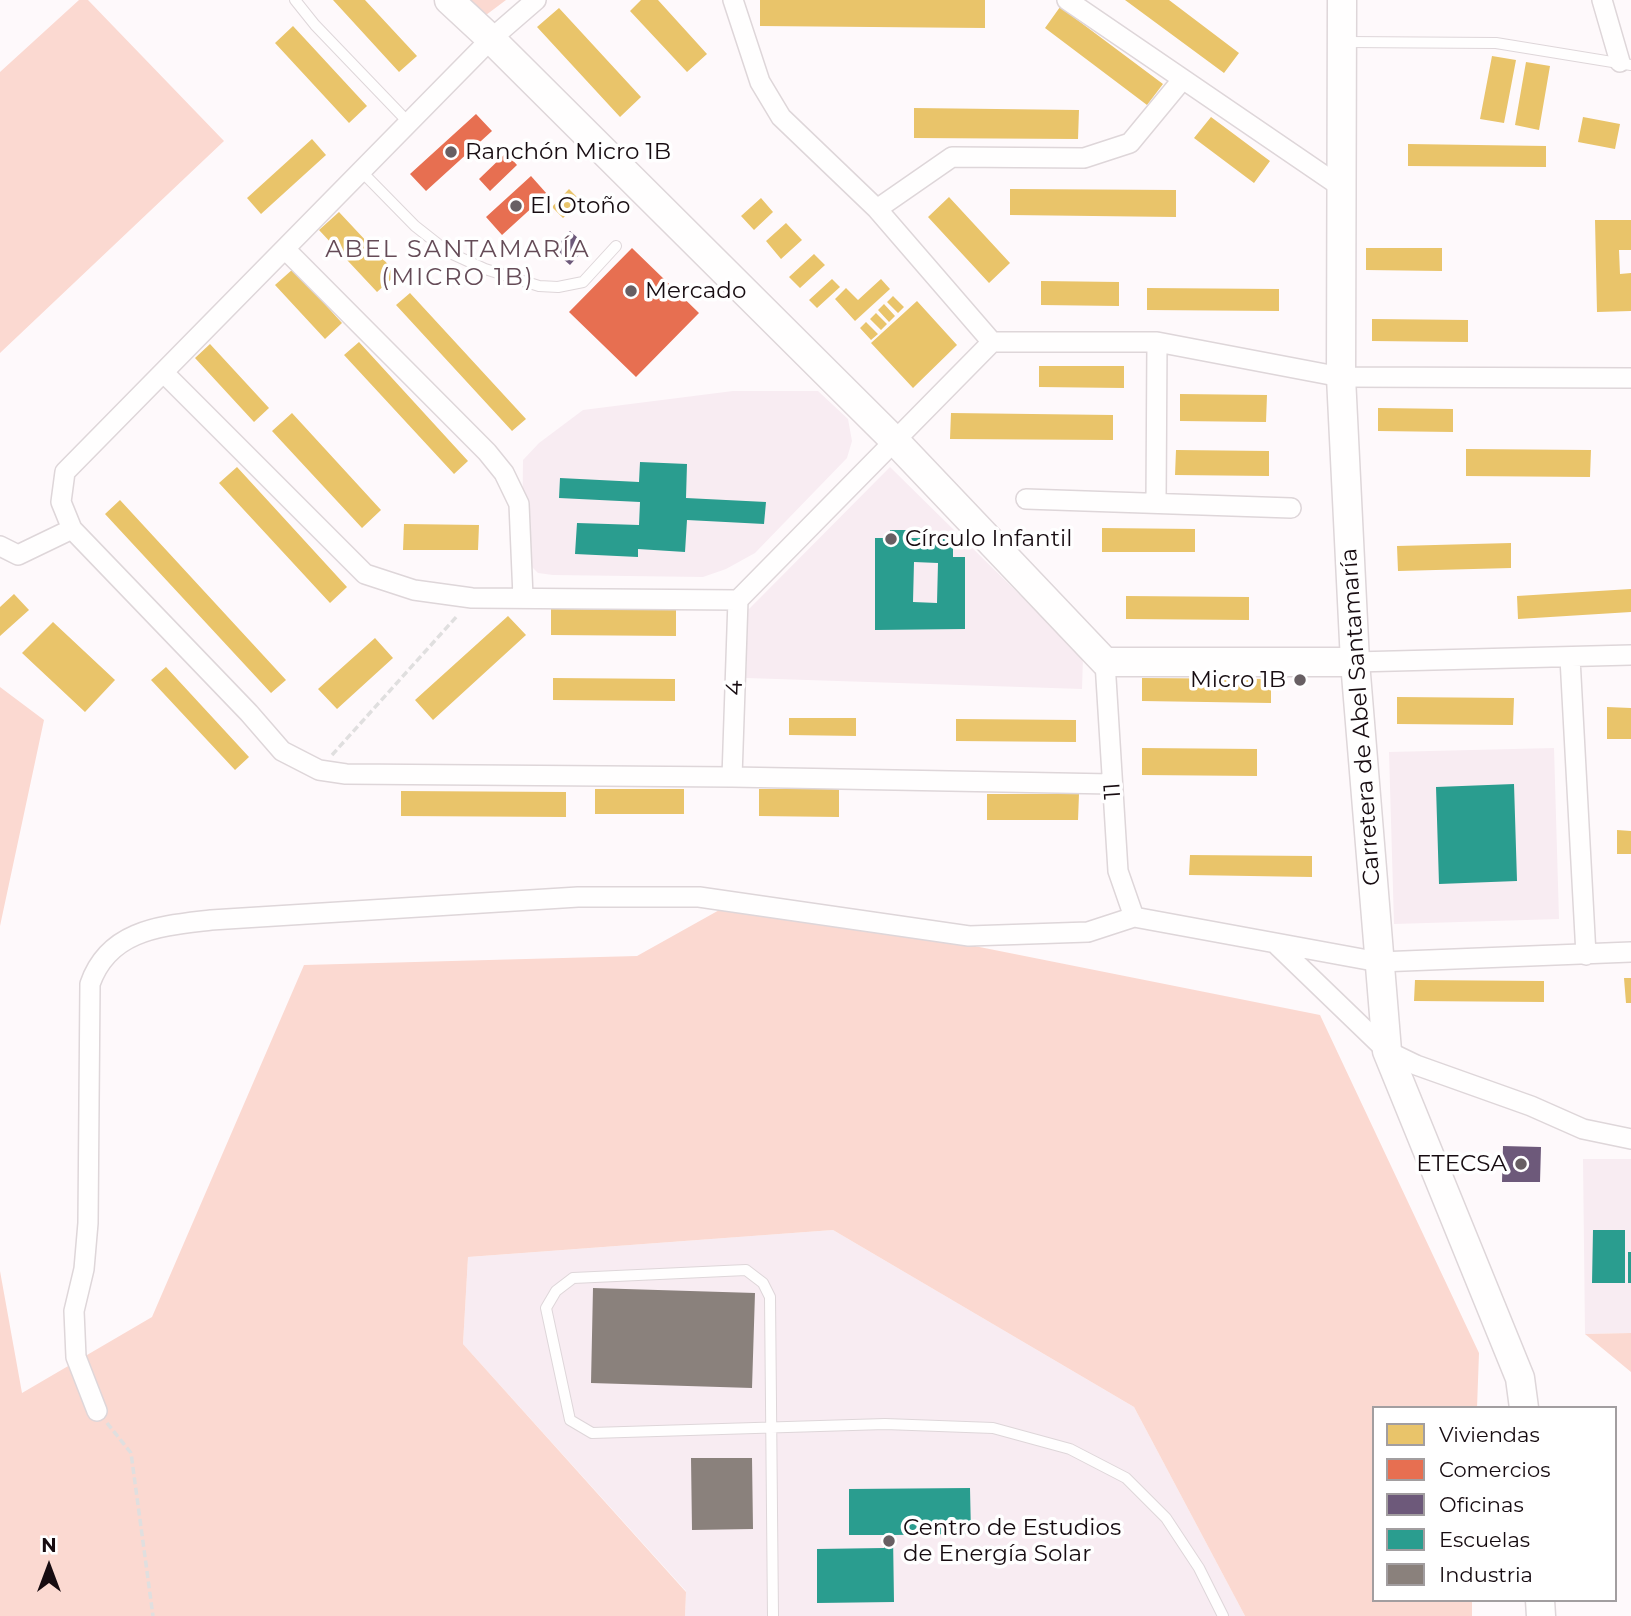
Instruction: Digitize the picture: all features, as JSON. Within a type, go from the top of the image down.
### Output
[{"type":"main road","points":[[449,0],[895,442],[1105,662],[1355,662]]},
{"type":"main road","name":"Carretera de Abel Santamaría","points":[[1342,0],[1340,377],[1355,662],[1387,1051],[1520,1378],[1524,1406]]},
{"type":"street","points":[[536,0],[491,39],[65,472],[61,502],[72,529],[249,713],[282,751],[319,770],[346,774],[1112,784]]},
{"type":"street","points":[[733,0],[760,82],[781,117],[877,209],[992,342]]},
{"type":"street","points":[[1067,0],[1340,187]]},
{"type":"street","points":[[1602,0],[1626,63]]},
{"type":"street","points":[[877,209],[952,157],[1084,158],[1130,143],[1182,80]]},
{"type":"street","points":[[285,249],[487,452],[504,473],[519,504],[523,597]]},
{"type":"street","points":[[164,373],[365,574],[414,590],[472,598],[738,600],[992,342],[1157,342],[1340,377],[1631,378]]},
{"type":"street","points":[[1156,503],[1157,342]]},
{"type":"street","points":[[1026,499],[1291,508]]},
{"type":"street","points":[[0,546],[18,555],[72,529]]},
{"type":"street","name":"4","points":[[732,777],[738,600]]},
{"type":"street","points":[[1355,662],[1631,655]]},
{"type":"street","points":[[1570,658],[1587,954]]},
{"type":"street","name":"11","points":[[1105,662],[1118,871],[1134,917]]},
{"type":"street","points":[[97,1411],[76,1357],[74,1311],[84,1269],[88,1223],[90,984],[94,971],[118,945],[135,934],[152,928],[211,920],[578,897],[699,897],[970,936],[1088,932],[1134,917],[1379,962],[1631,952]]},
{"type":"street","points":[[1276,944],[1387,1051],[1416,1065],[1531,1105],[1583,1129],[1631,1139]]},
{"type":"lane","points":[[295,0],[315,26],[409,124]]},
{"type":"lane","points":[[1342,42],[1496,43],[1626,63]]},
{"type":"lane","points":[[362,172],[415,226],[448,252],[485,269],[539,286],[558,287],[583,282],[616,246]]},
{"type":"lane","points":[[773,1616],[771,1428],[770,1297],[763,1283],[746,1270],[573,1278],[556,1291],[546,1308],[570,1420],[592,1433],[771,1428],[885,1424],[993,1428],[1070,1449],[1126,1478],[1166,1518],[1199,1568],[1223,1616]]},
{"type":"path","points":[[319,770],[472,598]]},
{"type":"path","points":[[97,1411],[131,1452],[153,1616]]},
{"type":"shaded area","points":[[79,0],[88,0],[224,141],[0,353],[0,72]]},
{"type":"shaded area","points":[[467,0],[506,0],[486,15]]},
{"type":"shaded area","points":[[733,391],[818,391],[848,419],[852,441],[847,458],[755,553],[726,569],[703,577],[553,575],[538,573],[530,565],[522,547],[523,460],[539,443],[583,410]]},
{"type":"shaded area","name":"Círculo Infantil","points":[[890,467],[1083,657],[1082,689],[746,678],[748,610]]},
{"type":"shaded area","points":[[0,687],[44,720],[0,926]]},
{"type":"shaded area","points":[[1554,748],[1559,919],[1394,924],[1389,752]]},
{"type":"shaded area","points":[[739,899],[1320,1015],[1479,1353],[1477,1406],[1372,1406],[1372,1602],[1472,1602],[1472,1616],[1245,1616],[1134,1407],[833,1230],[468,1257],[463,1344],[686,1592],[685,1616],[0,1616],[0,1271],[22,1393],[152,1317],[304,965],[637,956]]},
{"type":"shaded area","points":[[1583,1159],[1631,1159],[1631,1333],[1585,1334]]},
{"type":"shaded area","points":[[833,1230],[1134,1407],[1245,1616],[685,1616],[686,1591],[463,1344],[468,1257]]},
{"type":"shaded area","points":[[1631,1333],[1631,1372],[1585,1334]]},
{"type":"building: Viviendas","points":[[333,0],[365,0],[417,56],[399,72]]},
{"type":"building: Viviendas","points":[[641,0],[658,0],[707,54],[687,72],[630,11]]},
{"type":"building: Viviendas","points":[[760,0],[985,0],[985,28],[760,26]]},
{"type":"building: Viviendas","points":[[1125,0],[1169,0],[1239,53],[1224,73]]},
{"type":"building: Viviendas","points":[[1060,7],[1163,84],[1147,105],[1045,28]]},
{"type":"building: Viviendas","points":[[559,8],[641,97],[620,117],[537,27]]},
{"type":"building: Viviendas","points":[[293,26],[367,106],[349,123],[275,43]]},
{"type":"building: Viviendas","points":[[1492,56],[1516,60],[1504,123],[1480,119]]},
{"type":"building: Viviendas","points":[[1526,62],[1550,66],[1539,130],[1515,125]]},
{"type":"building: Viviendas","points":[[914,108],[1079,110],[1078,139],[914,138]]},
{"type":"building: Viviendas","points":[[1211,117],[1270,161],[1254,183],[1194,138]]},
{"type":"building: Viviendas","points":[[1583,117],[1620,124],[1615,149],[1578,142]]},
{"type":"building: Viviendas","points":[[312,139],[326,155],[261,214],[247,198]]},
{"type":"building: Viviendas","points":[[1408,144],[1546,146],[1546,167],[1408,166]]},
{"type":"building: Viviendas","points":[[569,189],[581,201],[563,218],[552,207]]},
{"type":"building: Viviendas","points":[[1010,189],[1176,190],[1176,217],[1010,215]]},
{"type":"building: Viviendas","points":[[949,197],[1010,263],[989,283],[928,217]]},
{"type":"building: Viviendas","points":[[761,198],[773,212],[754,230],[741,216]]},
{"type":"building: Viviendas","points":[[339,212],[397,274],[377,292],[319,230]]},
{"type":"building: Viviendas","points":[[1595,220],[1631,220],[1631,250],[1619,250],[1620,274],[1631,273],[1631,311],[1597,312]]},
{"type":"building: Viviendas","points":[[786,223],[802,240],[781,259],[766,241]]},
{"type":"building: Viviendas","points":[[1366,248],[1442,248],[1442,271],[1366,270]]},
{"type":"building: Viviendas","points":[[814,254],[825,265],[800,288],[789,277]]},
{"type":"building: Viviendas","points":[[293,269],[342,323],[325,339],[275,285]]},
{"type":"building: Viviendas","points":[[832,279],[840,287],[817,308],[809,300]]},
{"type":"building: Viviendas","points":[[881,279],[890,289],[855,321],[835,299],[846,288],[858,300]]},
{"type":"building: Viviendas","points":[[1041,281],[1119,282],[1119,306],[1041,305]]},
{"type":"building: Viviendas","points":[[1147,288],[1279,289],[1279,311],[1147,310]]},
{"type":"building: Viviendas","points":[[410,293],[526,419],[512,431],[396,305]]},
{"type":"building: Viviendas","points":[[893,296],[904,307],[898,313],[887,302]]},
{"type":"building: Viviendas","points":[[917,301],[957,345],[913,388],[871,343]]},
{"type":"building: Viviendas","points":[[884,304],[895,316],[889,322],[878,310]]},
{"type":"building: Viviendas","points":[[876,313],[887,324],[881,330],[870,319]]},
{"type":"building: Viviendas","points":[[1372,319],[1468,320],[1468,342],[1372,341]]},
{"type":"building: Viviendas","points":[[866,322],[878,334],[871,340],[860,328]]},
{"type":"building: Viviendas","points":[[359,342],[468,461],[454,474],[344,355]]},
{"type":"building: Viviendas","points":[[210,344],[269,408],[254,422],[195,358]]},
{"type":"building: Viviendas","points":[[1039,366],[1124,366],[1124,388],[1039,387]]},
{"type":"building: Viviendas","points":[[1180,394],[1267,395],[1266,422],[1180,421]]},
{"type":"building: Viviendas","points":[[1378,408],[1453,409],[1453,432],[1378,431]]},
{"type":"building: Viviendas","points":[[292,413],[381,510],[362,528],[272,431]]},
{"type":"building: Viviendas","points":[[951,413],[1113,415],[1113,440],[950,439]]},
{"type":"building: Viviendas","points":[[1466,449],[1591,450],[1590,477],[1466,476]]},
{"type":"building: Viviendas","points":[[1176,450],[1269,451],[1269,476],[1175,475]]},
{"type":"building: Viviendas","points":[[237,467],[347,587],[330,603],[219,483]]},
{"type":"building: Viviendas","points":[[120,500],[286,680],[271,693],[105,514]]},
{"type":"building: Viviendas","points":[[404,524],[479,525],[478,550],[403,550]]},
{"type":"building: Viviendas","points":[[1102,528],[1195,529],[1195,552],[1102,552]]},
{"type":"building: Viviendas","points":[[1511,543],[1511,568],[1398,571],[1397,546]]},
{"type":"building: Viviendas","points":[[1631,589],[1631,612],[1518,619],[1517,596]]},
{"type":"building: Viviendas","points":[[14,594],[29,610],[0,636],[0,607]]},
{"type":"building: Viviendas","points":[[1126,596],[1249,597],[1249,620],[1126,619]]},
{"type":"building: Viviendas","points":[[551,609],[676,610],[676,636],[551,635]]},
{"type":"building: Viviendas","points":[[508,616],[526,635],[433,720],[415,700]]},
{"type":"building: Viviendas","points":[[53,622],[115,680],[85,712],[22,653]]},
{"type":"building: Viviendas","points":[[375,638],[393,658],[337,709],[318,689]]},
{"type":"building: Viviendas","points":[[166,667],[249,757],[235,770],[151,680]]},
{"type":"building: Viviendas","points":[[553,678],[675,679],[675,701],[553,700]]},
{"type":"building: Viviendas","points":[[1142,678],[1271,679],[1271,703],[1142,701]]},
{"type":"building: Viviendas","points":[[1397,697],[1514,698],[1513,725],[1397,724]]},
{"type":"building: Viviendas","points":[[1607,707],[1631,708],[1631,739],[1607,739]]},
{"type":"building: Viviendas","points":[[789,718],[856,718],[856,736],[789,735]]},
{"type":"building: Viviendas","points":[[956,719],[1076,720],[1076,742],[956,741]]},
{"type":"building: Viviendas","points":[[1142,748],[1257,749],[1257,776],[1142,775]]},
{"type":"building: Viviendas","points":[[595,789],[684,789],[684,814],[595,814]]},
{"type":"building: Viviendas","points":[[759,789],[839,789],[839,817],[759,816]]},
{"type":"building: Viviendas","points":[[401,791],[566,792],[566,817],[401,816]]},
{"type":"building: Viviendas","points":[[987,794],[1079,794],[1078,820],[987,820]]},
{"type":"building: Viviendas","points":[[1617,830],[1631,831],[1631,854],[1617,854]]},
{"type":"building: Viviendas","points":[[1190,855],[1312,856],[1312,877],[1189,875]]},
{"type":"building: Viviendas","points":[[1624,978],[1631,978],[1631,1003],[1626,1003]]},
{"type":"building: Viviendas","points":[[1415,980],[1544,981],[1544,1002],[1414,1001]]},
{"type":"building: Comercios","name":"Ranchón Micro 1B","points":[[476,114],[492,131],[426,191],[410,174]]},
{"type":"building: Comercios","points":[[506,153],[517,165],[490,191],[479,179]]},
{"type":"building: Comercios","name":"El Otoño","points":[[531,176],[547,194],[502,235],[486,217]]},
{"type":"building: Comercios","points":[[632,248],[699,313],[636,377],[569,312]]},
{"type":"building: Oficinas","points":[[570,231],[587,246],[570,265],[553,250]]},
{"type":"building: Oficinas","name":"ETECSA","points":[[1503,1146],[1541,1147],[1540,1182],[1502,1182]]},
{"type":"building: Escuelas","points":[[640,462],[687,464],[686,498],[766,502],[764,524],[687,520],[685,552],[638,549],[638,557],[575,554],[577,523],[639,525],[640,502],[559,498],[560,478],[639,482]]},
{"type":"building: Escuelas","points":[[890,530],[908,530],[908,538],[953,538],[953,557],[965,557],[965,629],[875,630],[875,538],[890,538]],"holes":[[[914,562],[938,563],[937,603],[913,602]]]},
{"type":"building: Escuelas","points":[[1514,784],[1517,881],[1439,884],[1436,787]]},
{"type":"building: Escuelas","points":[[1593,1230],[1625,1230],[1625,1283],[1592,1283]]},
{"type":"building: Escuelas","points":[[1628,1252],[1631,1252],[1631,1283],[1628,1283]]},
{"type":"building: Escuelas","name":"Centro de Estudios de Energía Solar","points":[[970,1488],[971,1534],[893,1535],[894,1602],[817,1603],[817,1549],[884,1548],[884,1535],[849,1535],[849,1489]]},
{"type":"building: Industria","points":[[593,1288],[755,1293],[752,1388],[591,1383]]},
{"type":"building: Industria","points":[[691,1458],[752,1458],[753,1529],[692,1530]]},
{"type":"place","name":"Ranchón Micro 1B","points":[[451,152]]},
{"type":"place","name":"El Otoño","points":[[516,206]]},
{"type":"place","name":"Mercado","points":[[631,291]]},
{"type":"place","name":"Círculo Infantil","points":[[891,539]]},
{"type":"place","name":"Micro 1B","points":[[1300,680]]},
{"type":"place","name":"ETECSA","points":[[1521,1164]]},
{"type":"place","name":"Centro de Estudios de Energía Solar","points":[[889,1541]]},
{"type":"district","name":"ABEL SANTAMARÍA (MICRO 1B)","points":[[458,264]]}]
